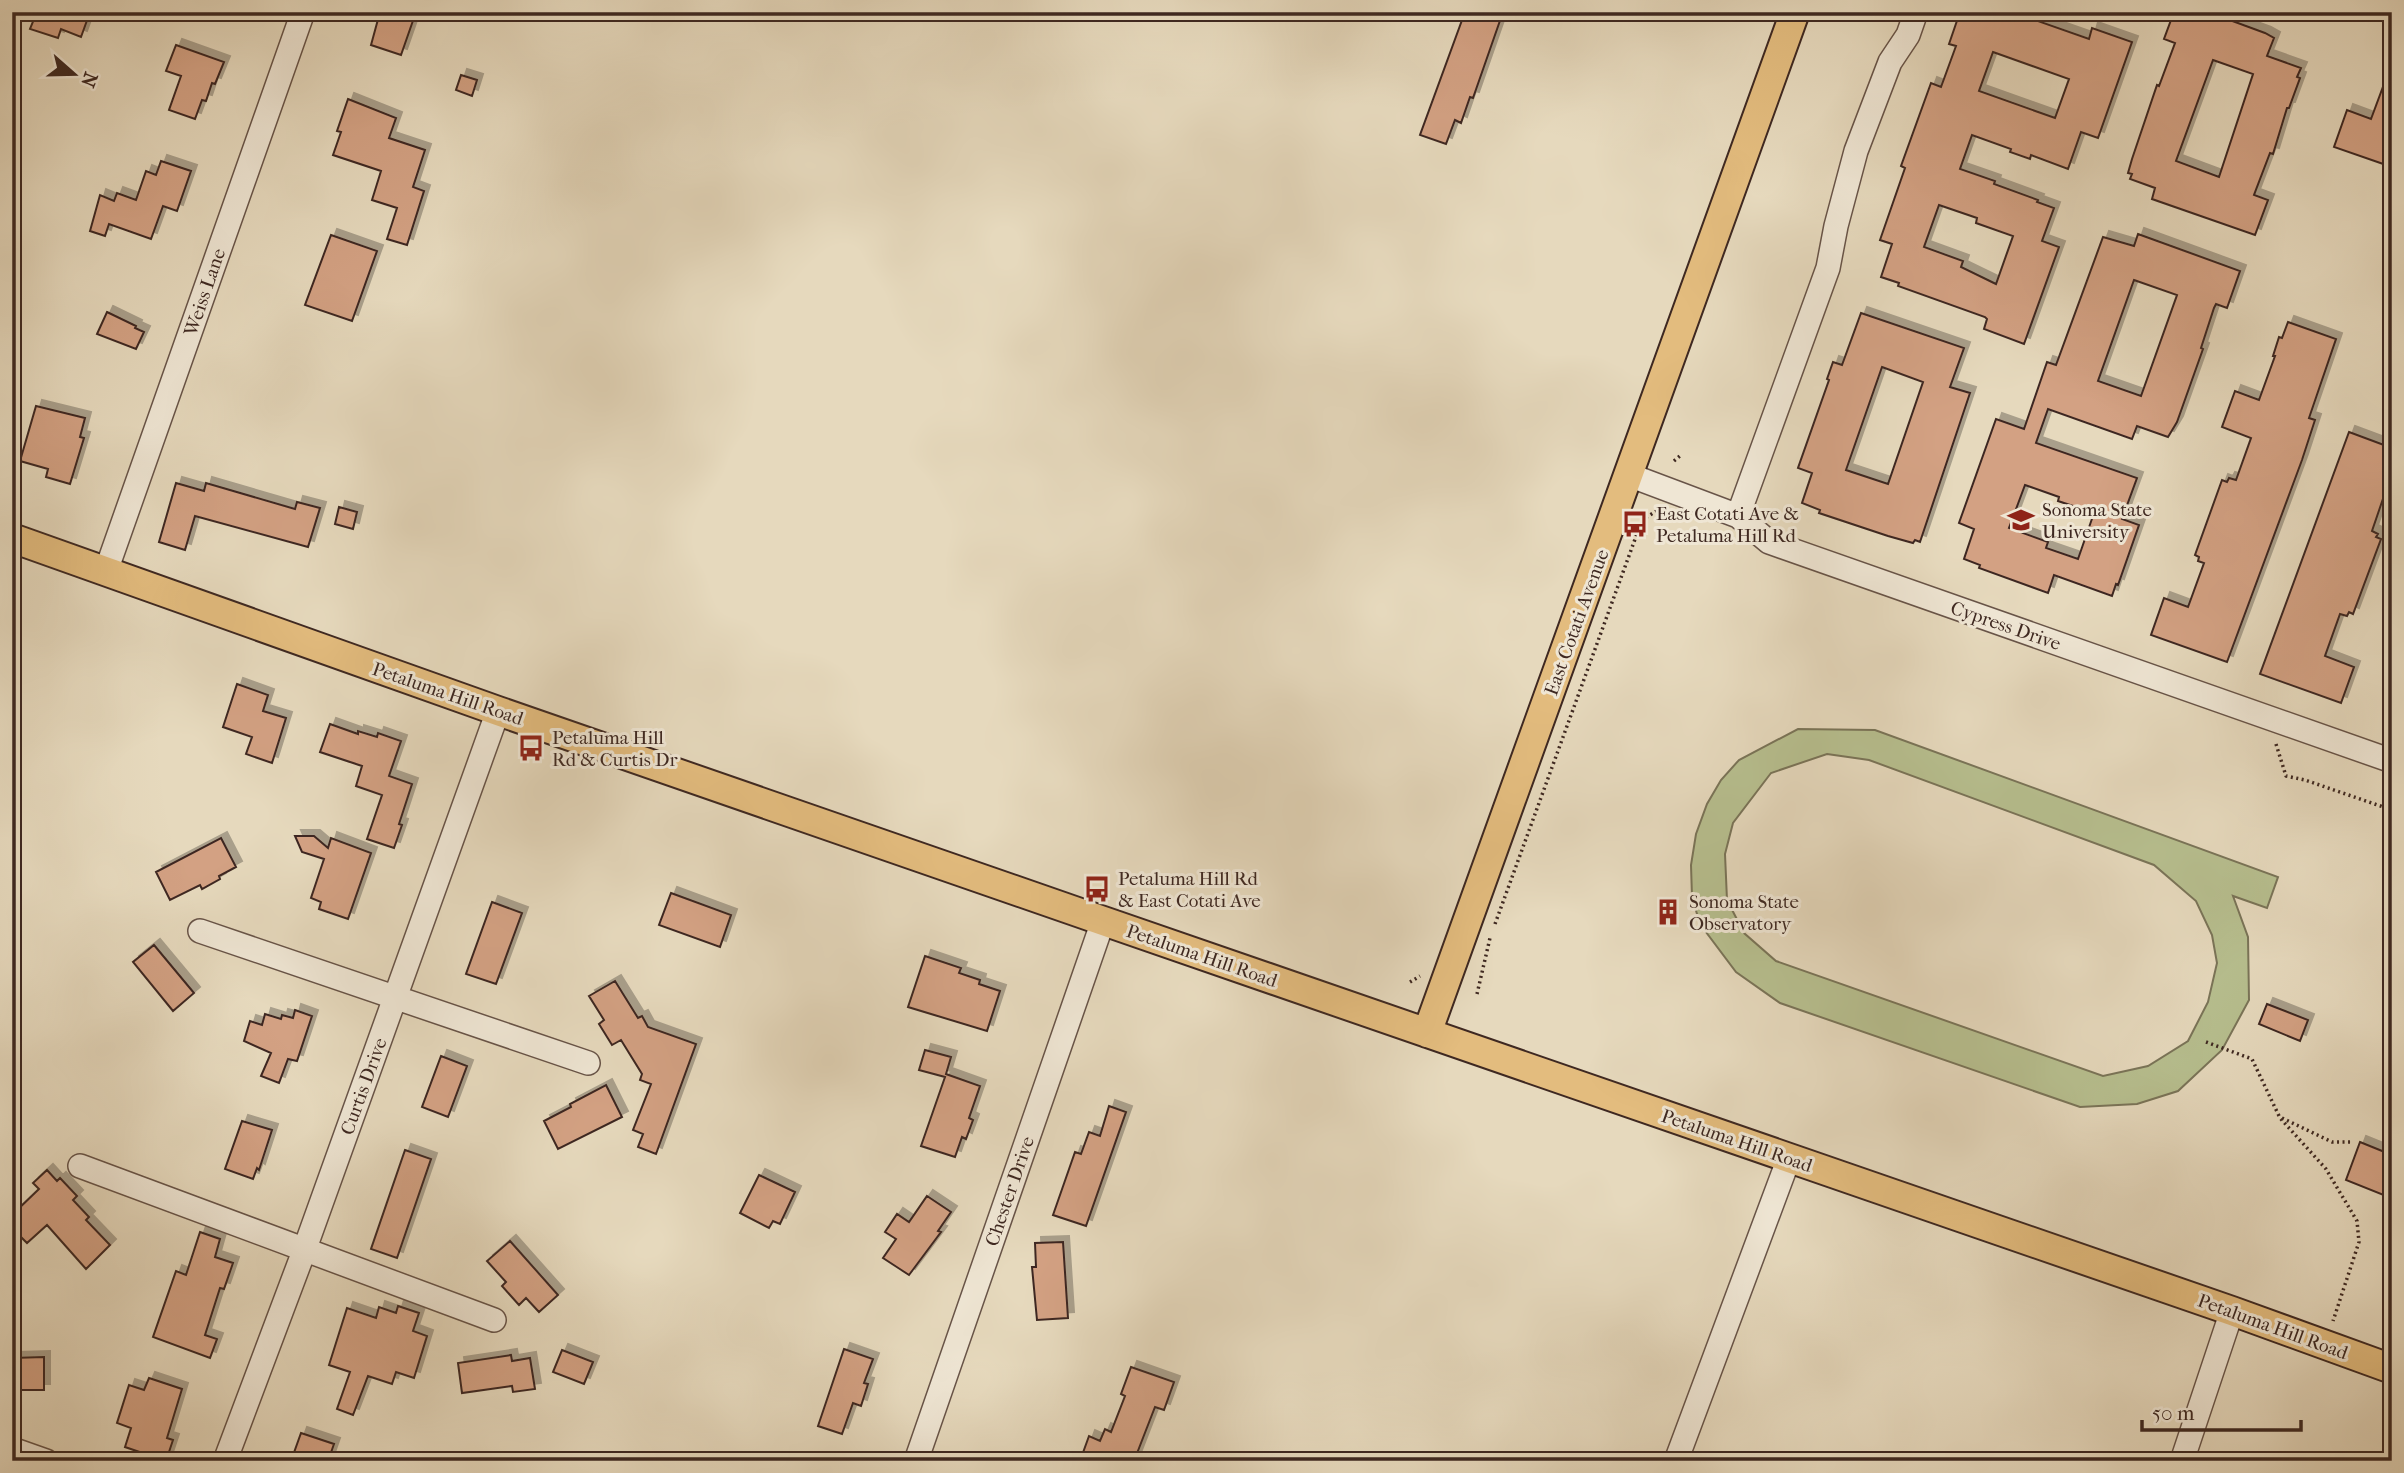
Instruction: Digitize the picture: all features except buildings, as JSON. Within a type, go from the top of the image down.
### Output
[{"type":"main road","name":"East Cotati Avenue","points":[[1427,1033],[1795,12]]},
{"type":"main road","name":"Petaluma Hill Road","points":[[12,538],[498,711],[2232,1311],[2392,1369]]},
{"type":"street","name":"Weiss Lane","points":[[106,571],[303,12]]},
{"type":"street","points":[[1738,516],[1828,268],[1856,151],[1890,62],[1908,35],[1916,12]]},
{"type":"street","name":"Cypress Drive","points":[[1629,475],[1738,516],[1769,542],[2392,761]]},
{"type":"street","name":"Curtis Drive","points":[[225,1461],[498,711]]},
{"type":"street","name":"Chester Drive","points":[[916,1461],[1103,921]]},
{"type":"street","points":[[200,931],[588,1063]]},
{"type":"street","points":[[1676,1461],[1789,1158]]},
{"type":"street","points":[[80,1166],[494,1320]]},
{"type":"street","points":[[2182,1461],[2232,1311]]},
{"type":"street","points":[[12,1449],[46,1461]]},
{"type":"path","points":[[1674,461],[1681,455]]},
{"type":"path","points":[[1477,994],[1488,942],[1642,520],[1658,510]]},
{"type":"path","points":[[2262,715],[2286,776],[2392,810]]},
{"type":"path","points":[[2206,1042],[2252,1059],[2280,1118],[2326,1169],[2357,1221],[2359,1242],[2325,1344]]},
{"type":"path","points":[[2280,1118],[2332,1142],[2351,1142]]},
{"type":"green space","points":[[1798,729],[1875,730],[2278,877],[2267,908],[2233,896],[2248,937],[2249,1000],[2222,1050],[2178,1091],[2137,1104],[2080,1107],[1780,1003],[1736,972],[1700,924],[1692,897],[1691,865],[1696,834],[1707,804],[1721,780],[1739,760]],"holes":[[[1827,754],[1869,760],[2154,865],[2196,901],[2212,935],[2217,963],[2208,1002],[2188,1041],[2148,1066],[2103,1076],[1776,961],[1744,933],[1727,900],[1725,854],[1733,823],[1771,773]]]},
{"type":"place","name":"Sonoma State University","points":[[2021,520]]},
{"type":"place","name":"East Cotati Ave & Petaluma Hill Rd","points":[[1635,524]]},
{"type":"place","name":"Petaluma Hill Rd & Curtis Dr","points":[[531,748]]},
{"type":"place","name":"Petaluma Hill Rd & East Cotati Ave","points":[[1097,889]]},
{"type":"place","name":"Sonoma State Observatory","points":[[1668,912]]}]
